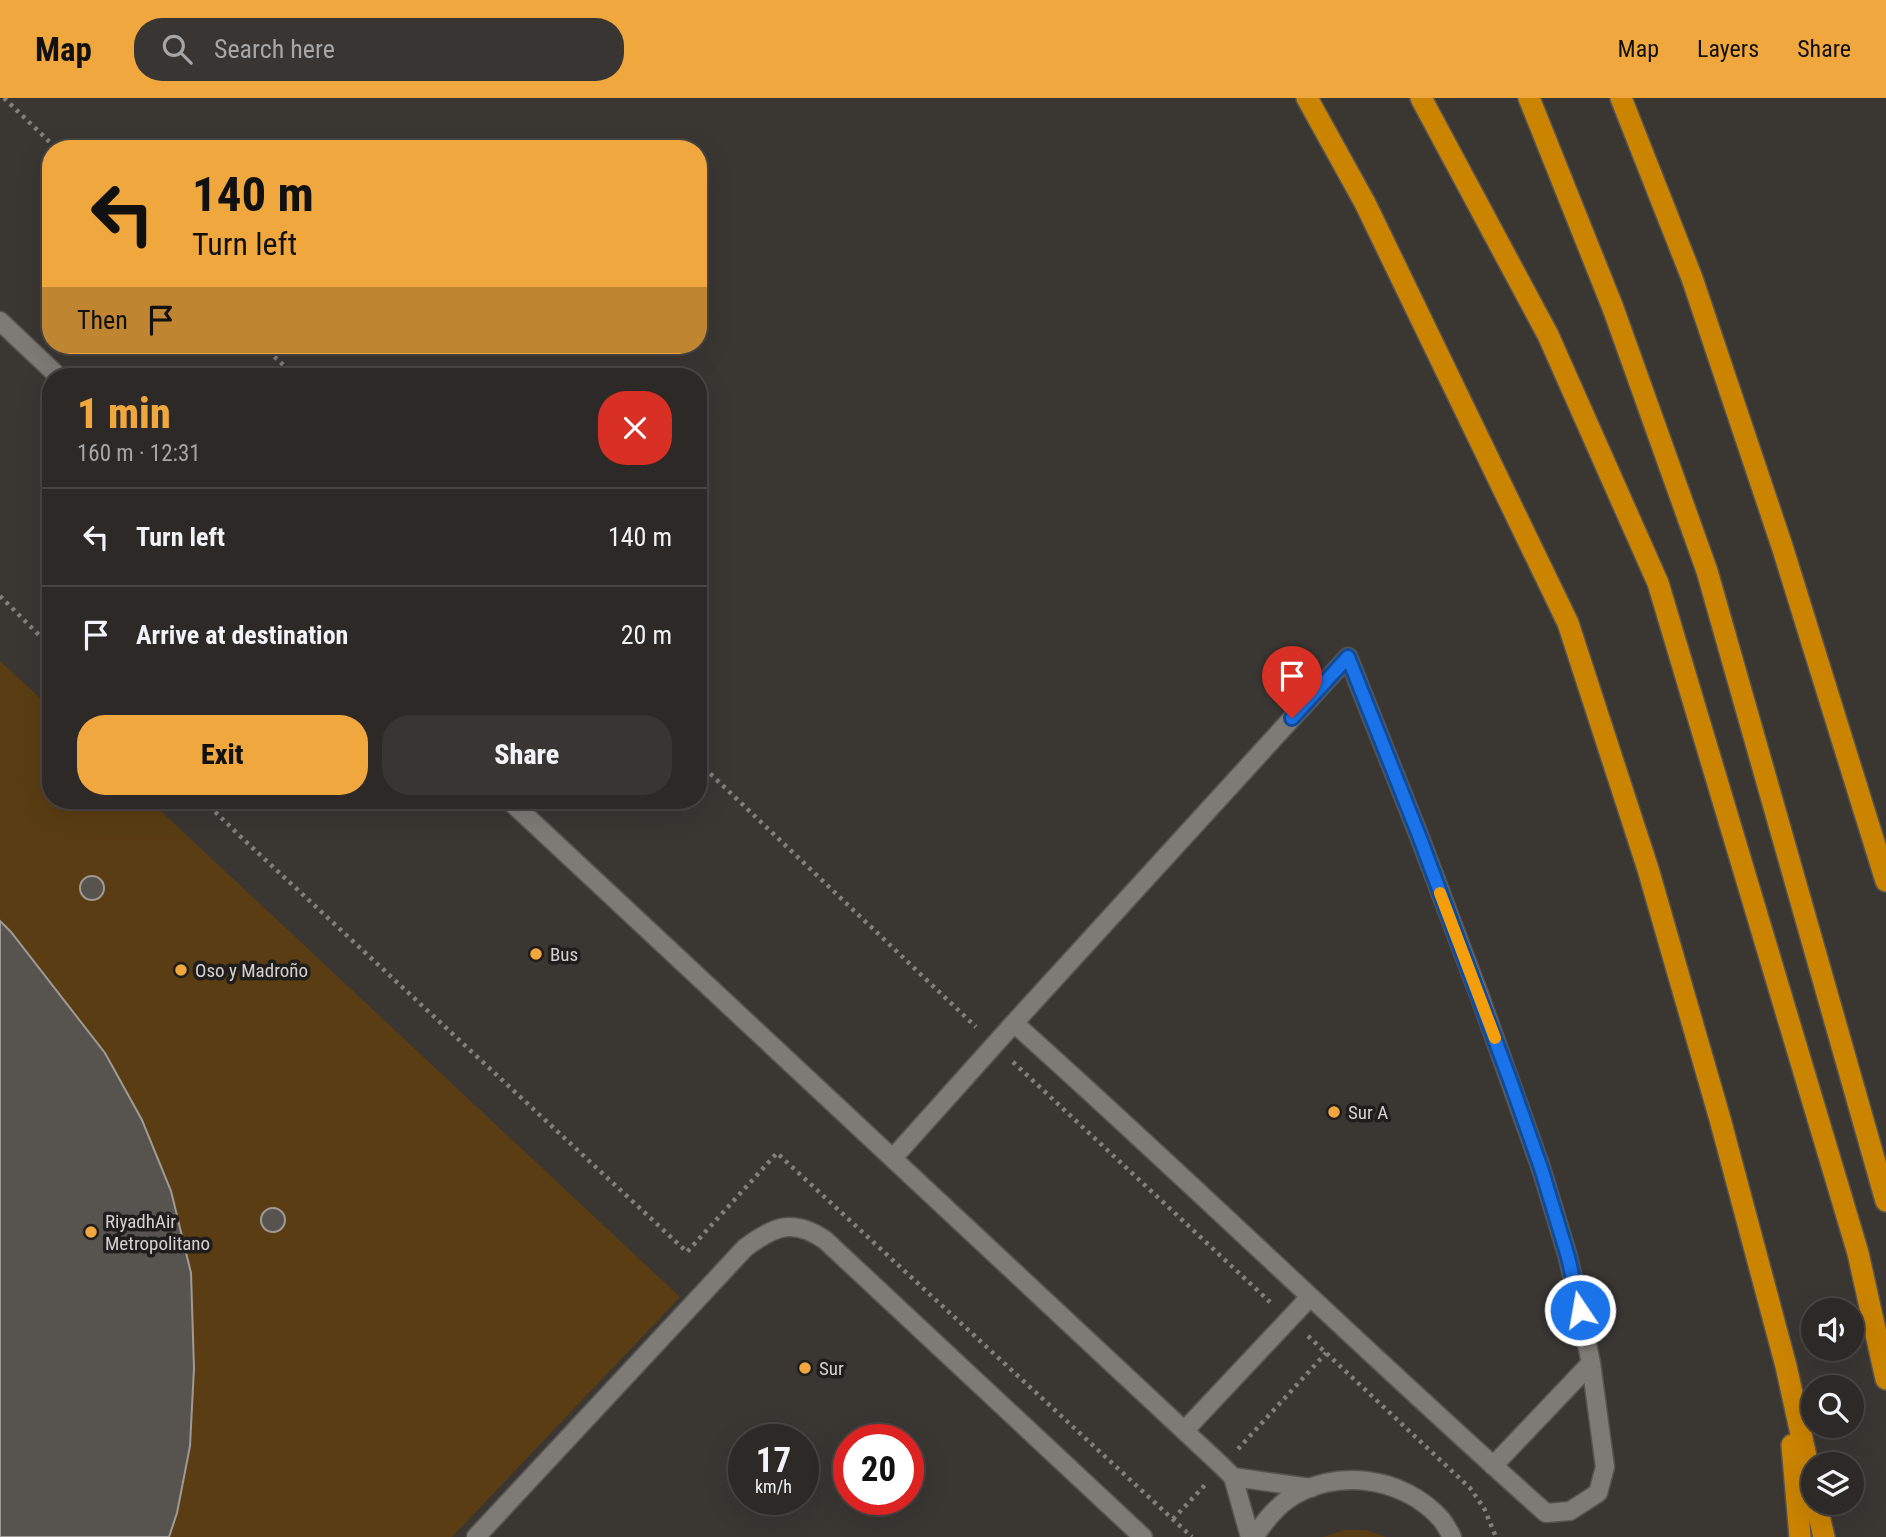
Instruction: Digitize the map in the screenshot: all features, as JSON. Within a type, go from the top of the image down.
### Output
[{"type":"highway","points":[[1307,98],[1365,203],[1568,623],[1660,908],[1786,1366],[1805,1452]]},
{"type":"highway","points":[[1421,98],[1548,335],[1658,583],[1858,1253],[1886,1379]]},
{"type":"highway","points":[[1529,98],[1613,308],[1707,571],[1886,1201]]},
{"type":"highway","points":[[1621,98],[1692,278],[1782,546],[1886,881]]},
{"type":"highway","points":[[1786,1366],[1800,1537]]},
{"type":"highway","points":[[1819,1515],[1824,1537]]},
{"type":"street","points":[[0,321],[50,368]]},
{"type":"street","points":[[893,1158],[994,1045],[1014,1023],[1348,657],[1480,997],[1541,1168],[1568,1257],[1591,1363],[1605,1467],[1598,1493],[1570,1511],[1546,1514],[1014,1023]]},
{"type":"street","points":[[519,809],[1228,1471],[1252,1537]]},
{"type":"street","points":[[476,1537],[745,1248],[778,1227],[812,1231],[825,1240],[1143,1537]]},
{"type":"street","points":[[1185,1430],[1310,1297]]},
{"type":"street","points":[[1493,1466],[1591,1363]]},
{"type":"street","points":[[1228,1471],[1311,1488]]},
{"type":"street","points":[[1252,1537],[1287,1500],[1311,1488],[1345,1479],[1381,1482],[1414,1496],[1441,1519],[1452,1537]]},
{"type":"path","points":[[4,98],[48,140]]},
{"type":"path","points":[[272,354],[286,368]]},
{"type":"path","points":[[0,596],[42,638]]},
{"type":"path","points":[[707,771],[994,1045],[1470,1488],[1484,1508],[1496,1537]]},
{"type":"path","points":[[212,809],[687,1252],[777,1153],[1192,1537]]},
{"type":"path","points":[[1173,1519],[1228,1471],[1326,1353]]},
{"type":"shaded area","points":[[0,661],[42,700],[42,809],[159,809],[680,1297],[452,1537],[0,1537]]},
{"type":"shaded area","points":[[1344,1530],[1366,1530],[1386,1537],[1323,1537]]},
{"type":"building","points":[[92,876],[103,883],[104,888],[97,899],[92,900],[81,893],[80,888],[87,877]]},
{"type":"building","name":"RiyadhAir Metropolitano","points":[[0,921],[105,1053],[142,1120],[171,1191],[191,1273],[194,1368],[190,1446],[177,1513],[169,1537],[0,1537]]},
{"type":"building","points":[[273,1208],[281,1212],[285,1220],[281,1228],[273,1232],[265,1228],[261,1220],[265,1212]]},
{"type":"slow traffic","points":[[1440,893],[1495,1038]]},
{"type":"place","name":"Bus","points":[[536,954]]},
{"type":"place","name":"Oso y Madroño","points":[[181,970]]},
{"type":"place","name":"Sur A","points":[[1334,1112]]},
{"type":"place","name":"RiyadhAir Metropolitano","points":[[91,1232]]},
{"type":"place","name":"Sur","points":[[805,1368]]},
{"type":"route","points":[[1292,718],[1348,657],[1418,833],[1510,1080],[1541,1168],[1568,1257],[1580,1310]]}]
